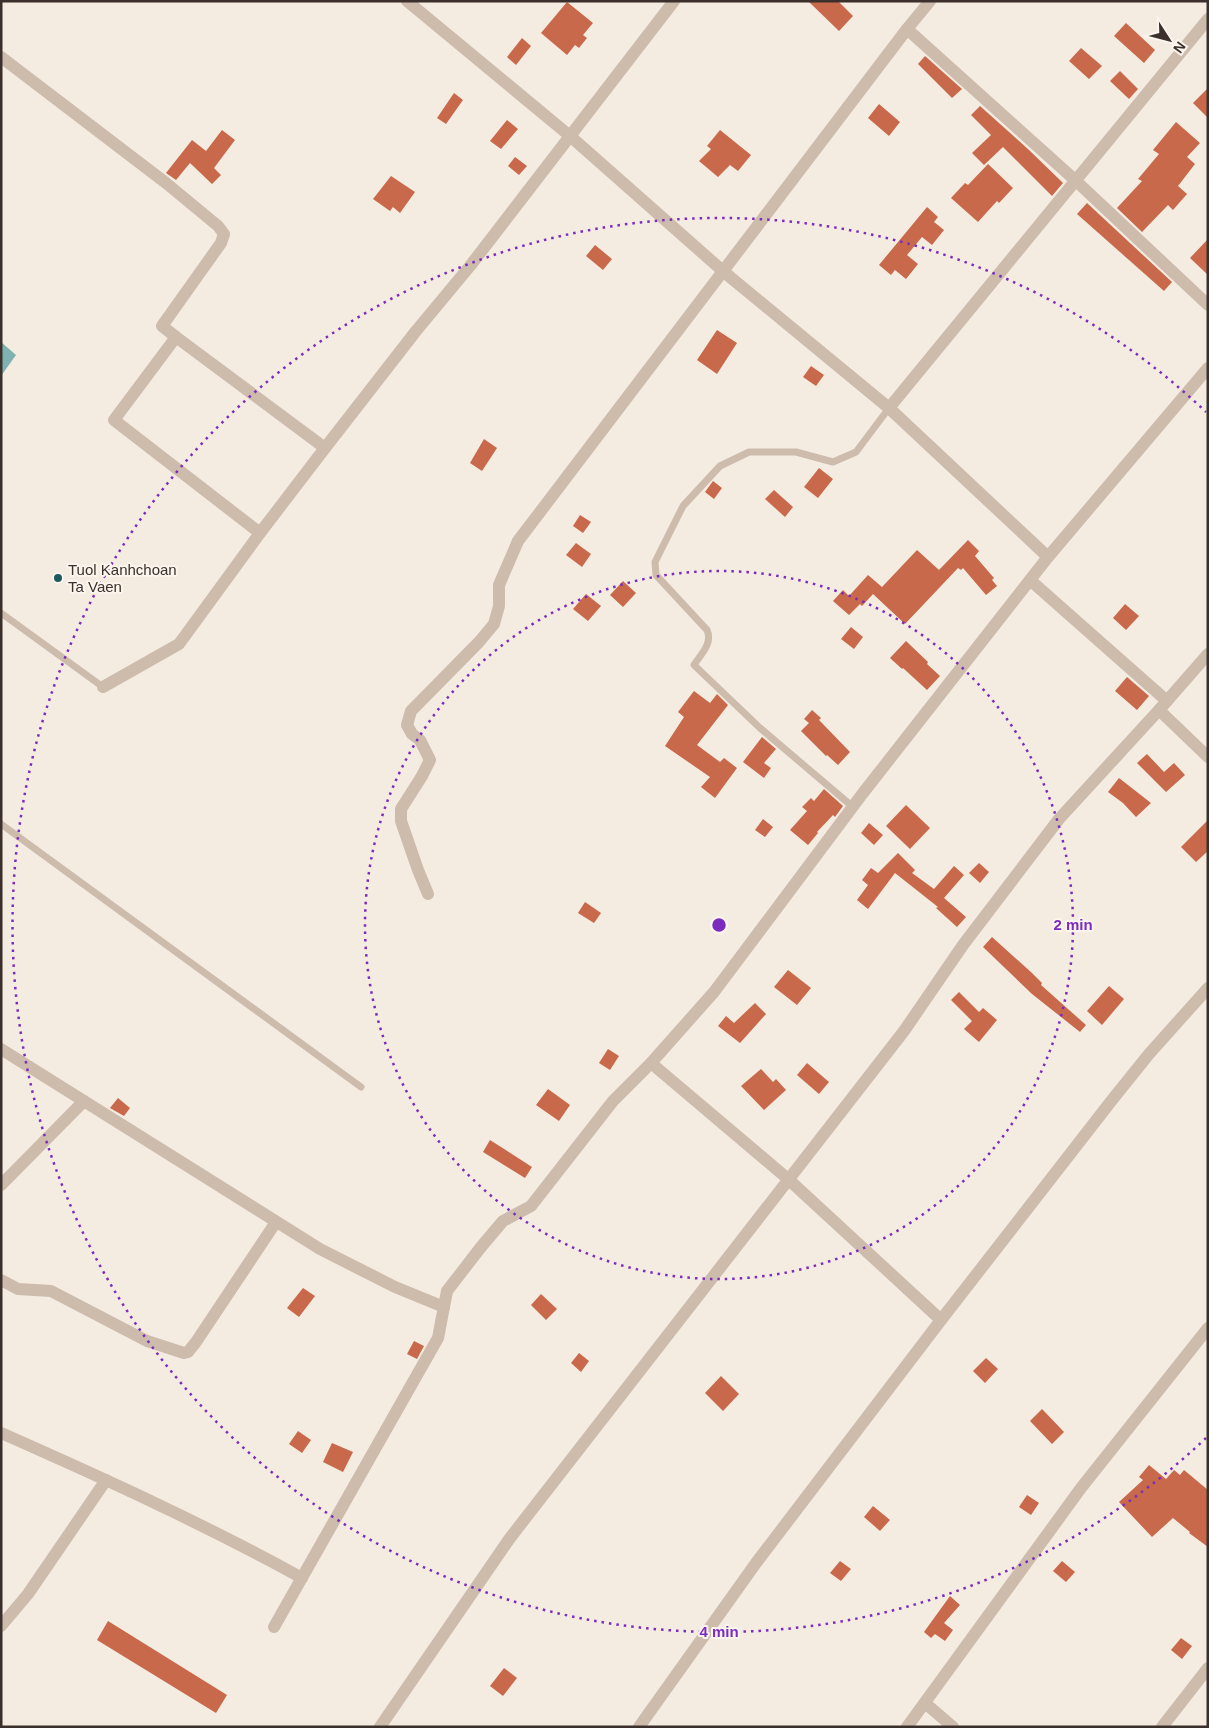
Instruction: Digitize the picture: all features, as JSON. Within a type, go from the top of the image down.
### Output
[{"type":"street","points":[[407,1],[570,136],[724,272],[889,408],[1048,557]]},
{"type":"street","points":[[103,687],[179,644],[325,448],[416,331],[470,266],[674,1]]},
{"type":"street","points":[[428,894],[412,856],[401,821],[401,809],[430,760],[420,740],[412,734],[407,725],[411,711],[479,642],[494,624],[498,606],[499,585],[518,541],[930,1]]},
{"type":"street","points":[[889,408],[1208,19]]},
{"type":"street","points":[[907,29],[1075,180],[1208,305]]},
{"type":"street","points":[[1,56],[166,183],[218,226],[224,234],[221,243],[162,326],[325,448]]},
{"type":"street","points":[[176,337],[114,420],[260,533]]},
{"type":"street","points":[[274,1627],[438,1338],[447,1291],[503,1222],[531,1206],[613,1101],[651,1063],[714,992],[853,807],[1048,557],[1208,368]]},
{"type":"street","points":[[1030,580],[1163,706],[1208,757]]},
{"type":"street","points":[[380,1727],[510,1538],[904,1032],[963,944],[1060,819],[1208,654]]},
{"type":"street","points":[[638,1727],[756,1564],[942,1320],[1112,1100],[1149,1054],[1208,988]]},
{"type":"street","points":[[1,1049],[276,1222],[337,1258],[395,1287],[444,1307]]},
{"type":"street","points":[[651,1063],[788,1179],[942,1320]]},
{"type":"street","points":[[1,1185],[84,1101]]},
{"type":"street","points":[[1,1280],[18,1289],[50,1291],[147,1340],[184,1354],[196,1342],[276,1222]]},
{"type":"street","points":[[908,1727],[1081,1488],[1208,1328]]},
{"type":"street","points":[[1,1433],[106,1480],[302,1578]]},
{"type":"street","points":[[1,1626],[28,1594],[106,1480]]},
{"type":"street","points":[[1162,1727],[1208,1668]]},
{"type":"street","points":[[925,1703],[953,1727]]},
{"type":"lane","points":[[853,807],[760,728],[694,665],[709,642],[710,635],[656,575],[655,562],[683,506],[720,466],[748,452],[768,451],[796,452],[833,462],[856,452],[889,408]]},
{"type":"lane","points":[[1,613],[103,687]]},
{"type":"lane","points":[[1,824],[361,1087]]},
{"type":"water","points":[[1,342],[16,355],[1,376]]},
{"type":"building","points":[[808,1],[838,1],[853,16],[839,31]]},
{"type":"building","points":[[567,2],[593,23],[583,35],[587,38],[579,48],[575,45],[567,55],[541,33]]},
{"type":"building","points":[[1126,23],[1155,50],[1144,63],[1114,36]]},
{"type":"building","points":[[522,38],[531,46],[516,65],[507,57]]},
{"type":"building","points":[[1081,48],[1102,66],[1089,79],[1069,61]]},
{"type":"building","points":[[925,56],[962,89],[952,98],[918,64]]},
{"type":"building","points":[[1120,71],[1138,89],[1129,99],[1110,81]]},
{"type":"building","points":[[1208,88],[1208,118],[1193,103]]},
{"type":"building","points":[[454,93],[463,100],[446,124],[437,118]]},
{"type":"building","points":[[879,104],[900,122],[889,136],[868,118]]},
{"type":"building","points":[[980,106],[1063,183],[1052,196],[1003,147],[984,165],[972,153],[991,135],[971,115]]},
{"type":"building","points":[[507,120],[518,129],[501,149],[490,141]]},
{"type":"building","points":[[1176,122],[1200,143],[1187,157],[1195,164],[1178,186],[1187,194],[1173,210],[1168,205],[1142,232],[1117,208],[1142,181],[1138,179],[1159,154],[1153,150]]},
{"type":"building","points":[[222,130],[235,140],[214,168],[221,175],[212,184],[190,163],[176,180],[166,173],[192,140],[206,151]]},
{"type":"building","points":[[720,130],[751,155],[738,171],[730,165],[718,177],[699,161],[711,149],[707,146]]},
{"type":"building","points":[[515,157],[527,166],[519,175],[508,166]]},
{"type":"building","points":[[988,164],[1013,188],[999,203],[997,201],[978,222],[951,198],[965,183],[968,185]]},
{"type":"building","points":[[391,176],[415,192],[400,213],[393,207],[390,211],[373,199]]},
{"type":"building","points":[[1087,203],[1172,282],[1164,291],[1077,214]]},
{"type":"building","points":[[927,207],[938,217],[934,222],[944,230],[932,245],[922,237],[907,255],[918,264],[906,279],[895,270],[891,275],[879,265]]},
{"type":"building","points":[[1208,239],[1208,275],[1190,258]]},
{"type":"building","points":[[595,245],[612,259],[603,270],[586,256]]},
{"type":"building","points":[[717,330],[737,343],[717,374],[697,360]]},
{"type":"building","points":[[811,366],[824,375],[816,386],[803,377]]},
{"type":"building","points":[[484,439],[497,448],[482,471],[470,463]]},
{"type":"building","points":[[819,468],[833,479],[818,498],[804,487]]},
{"type":"building","points":[[713,481],[722,488],[714,499],[705,492]]},
{"type":"building","points":[[774,490],[793,507],[785,517],[765,499]]},
{"type":"building","points":[[580,515],[591,522],[583,533],[573,526]]},
{"type":"building","points":[[968,540],[979,551],[975,556],[994,578],[992,580],[997,586],[986,595],[963,568],[961,570],[958,568],[905,624],[873,594],[862,606],[860,604],[849,615],[833,601],[843,590],[849,596],[868,575],[882,587],[917,550],[939,570]]},
{"type":"building","points":[[576,543],[591,554],[582,567],[566,555]]},
{"type":"building","points":[[623,581],[636,593],[623,607],[610,595]]},
{"type":"building","points":[[586,594],[601,606],[588,621],[573,609]]},
{"type":"building","points":[[1125,604],[1139,616],[1126,630],[1113,618]]},
{"type":"building","points":[[851,627],[863,637],[854,649],[841,639]]},
{"type":"building","points":[[906,641],[940,676],[927,690],[890,658]]},
{"type":"building","points":[[1127,677],[1149,696],[1137,710],[1115,691]]},
{"type":"building","points":[[694,691],[710,703],[717,694],[728,705],[697,745],[720,762],[724,758],[737,768],[715,798],[701,787],[710,777],[665,746],[684,717],[678,712]]},
{"type":"building","points":[[812,710],[821,718],[819,720],[850,752],[838,765],[801,731],[809,723],[804,719]]},
{"type":"building","points":[[762,737],[776,749],[764,763],[771,768],[764,778],[743,762]]},
{"type":"building","points":[[1147,754],[1164,772],[1174,763],[1185,775],[1166,792],[1137,763]]},
{"type":"building","points":[[1119,778],[1151,803],[1136,817],[1123,803],[1108,792]]},
{"type":"building","points":[[824,789],[843,806],[835,817],[833,815],[817,832],[808,845],[790,830],[807,811],[802,807],[811,798],[814,801]]},
{"type":"building","points":[[906,805],[930,828],[910,849],[886,826]]},
{"type":"building","points":[[763,819],[773,827],[765,837],[755,830]]},
{"type":"building","points":[[1208,820],[1208,851],[1196,862],[1181,847]]},
{"type":"building","points":[[869,823],[883,835],[874,845],[861,833]]},
{"type":"building","points":[[898,853],[915,870],[912,873],[934,889],[954,866],[964,875],[944,898],[966,917],[957,927],[936,908],[938,907],[895,873],[868,909],[857,900],[868,885],[862,880],[871,868],[878,873]]},
{"type":"building","points":[[979,863],[989,872],[980,883],[969,873]]},
{"type":"building","points":[[585,902],[601,913],[594,923],[578,913]]},
{"type":"building","points":[[992,937],[1032,973],[1042,983],[1041,985],[1086,1025],[1080,1032],[1032,994],[983,947]]},
{"type":"building","points":[[788,970],[811,988],[797,1005],[774,987]]},
{"type":"building","points":[[1109,986],[1124,999],[1102,1025],[1087,1011]]},
{"type":"building","points":[[959,992],[979,1012],[983,1008],[997,1020],[979,1042],[964,1029],[972,1021],[951,1000]]},
{"type":"building","points":[[755,1003],[766,1014],[740,1043],[718,1026],[726,1016],[734,1023]]},
{"type":"building","points":[[608,1049],[619,1056],[610,1070],[599,1063]]},
{"type":"building","points":[[807,1063],[829,1082],[819,1094],[797,1075]]},
{"type":"building","points":[[761,1069],[773,1082],[776,1079],[786,1090],[764,1110],[741,1086]]},
{"type":"building","points":[[548,1089],[570,1105],[559,1121],[536,1105]]},
{"type":"building","points":[[118,1098],[130,1108],[124,1116],[110,1108]]},
{"type":"building","points":[[490,1140],[532,1167],[525,1178],[483,1152]]},
{"type":"building","points":[[303,1288],[315,1296],[299,1317],[287,1308]]},
{"type":"building","points":[[541,1294],[557,1309],[546,1320],[531,1305]]},
{"type":"building","points":[[414,1341],[424,1346],[417,1359],[407,1354]]},
{"type":"building","points":[[579,1353],[589,1361],[581,1372],[571,1363]]},
{"type":"building","points":[[986,1358],[998,1369],[985,1383],[973,1371]]},
{"type":"building","points":[[721,1376],[739,1394],[723,1411],[705,1393]]},
{"type":"building","points":[[1042,1409],[1064,1432],[1052,1444],[1030,1421]]},
{"type":"building","points":[[298,1431],[311,1440],[302,1453],[289,1444]]},
{"type":"building","points":[[332,1443],[353,1452],[343,1472],[323,1462]]},
{"type":"building","points":[[1149,1465],[1166,1479],[1174,1470],[1180,1475],[1184,1470],[1208,1490],[1208,1547],[1173,1518],[1152,1537],[1119,1502],[1143,1480],[1139,1477]]},
{"type":"building","points":[[1027,1495],[1039,1503],[1031,1515],[1019,1507]]},
{"type":"building","points":[[873,1506],[890,1520],[880,1531],[864,1517]]},
{"type":"building","points":[[840,1561],[851,1569],[841,1581],[830,1573]]},
{"type":"building","points":[[1062,1561],[1075,1572],[1066,1582],[1053,1571]]},
{"type":"building","points":[[950,1596],[960,1605],[944,1623],[953,1630],[945,1641],[935,1634],[931,1638],[924,1632]]},
{"type":"building","points":[[108,1621],[227,1695],[216,1713],[97,1640]]},
{"type":"building","points":[[1181,1638],[1192,1646],[1182,1659],[1171,1650]]},
{"type":"building","points":[[504,1668],[517,1678],[503,1696],[490,1686]]},
{"type":"place","name":"Tuol Kanhchoan Ta Vaen","points":[[58,578]]}]
